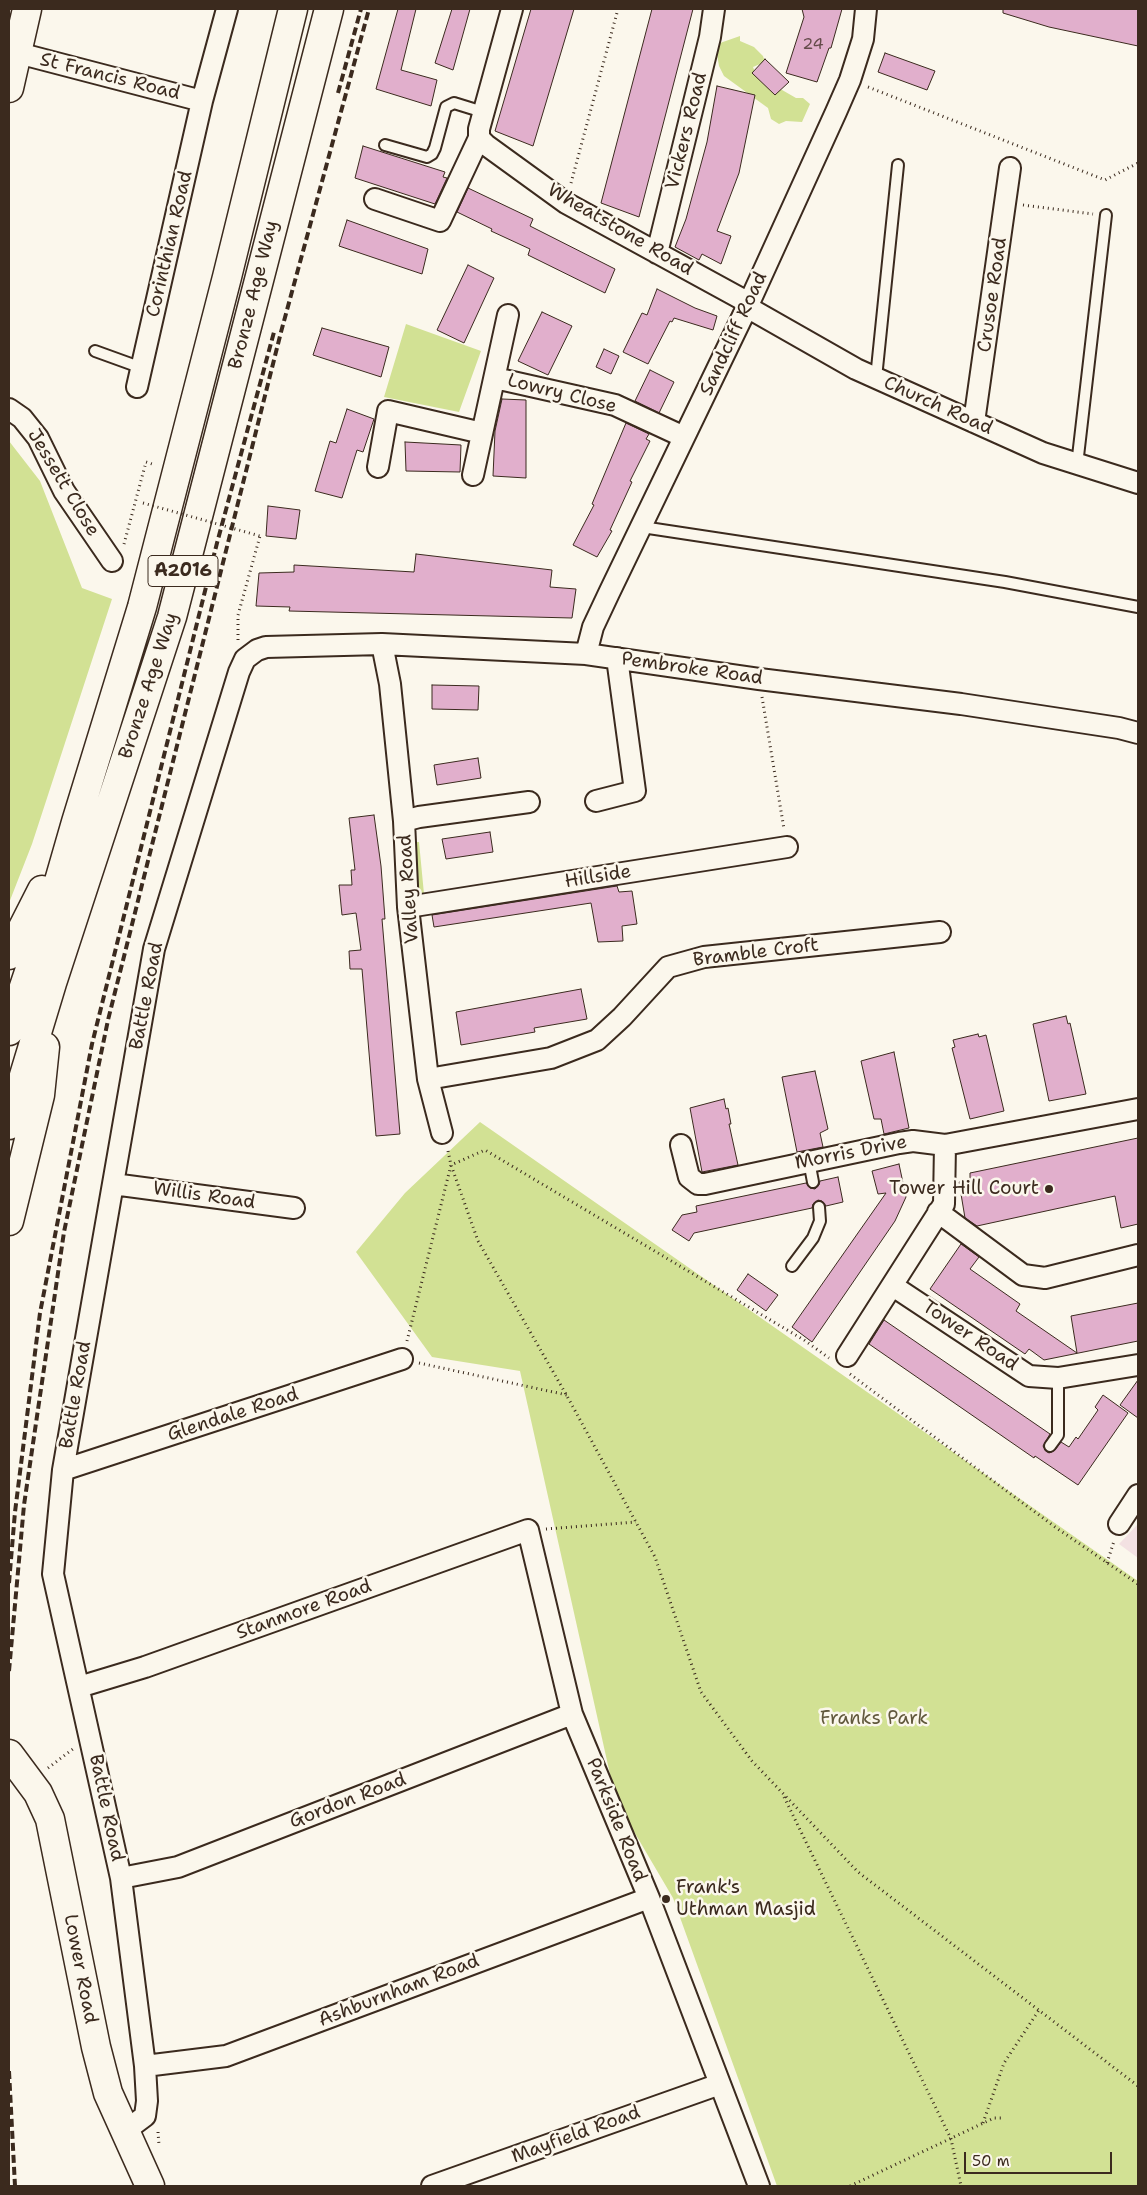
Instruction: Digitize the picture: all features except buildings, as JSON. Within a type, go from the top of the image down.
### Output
[{"type":"main road","points":[[9,88],[18,54],[26,9]]},
{"type":"main road","name":"Bronze Age Way","points":[[9,1031],[55,895],[142,607],[227,277],[293,9]]},
{"type":"main road","name":"Bronze Age Way","points":[[9,1125],[52,983],[172,616],[328,9]]},
{"type":"main road","points":[[9,955],[76,822]]},
{"type":"main road","points":[[9,1221],[40,1095],[52,983]]},
{"type":"main road","name":"Lower Road","points":[[24,1764],[50,1819],[96,2047],[108,2093],[150,2186]]},
{"type":"street","name":"Corinthian Road","points":[[140,377],[202,101],[227,9]]},
{"type":"street","points":[[375,199],[440,221],[479,138],[483,112],[512,9]]},
{"type":"street","name":"Vickers Road","points":[[657,253],[710,37],[714,9]]},
{"type":"street","name":"Sandcliff Road","points":[[586,654],[593,627],[748,305],[850,80],[863,39],[866,9]]},
{"type":"street","name":"St Francis Road","points":[[18,54],[202,101]]},
{"type":"street","name":"Wheatstone Road","points":[[479,138],[566,203],[748,305]]},
{"type":"street","name":"Crusoe Road","points":[[974,422],[1010,168]]},
{"type":"street","name":"Church Road","points":[[748,305],[856,369],[1043,453],[1076,465],[1138,483]]},
{"type":"street","points":[[473,474],[508,315]]},
{"type":"street","name":"Lowry Close","points":[[495,378],[615,405],[684,437]]},
{"type":"street","name":"Jessett Close","points":[[9,410],[22,418],[38,438],[64,491],[118,553]]},
{"type":"street","points":[[378,467],[388,411],[482,433]]},
{"type":"street","name":"Pembroke Road","points":[[242,651],[266,647],[382,644],[586,654],[759,680],[961,704],[1119,728],[1138,733]]},
{"type":"street","name":"Valley Road","points":[[382,644],[390,684],[404,821],[408,907],[428,1079],[445,1140]]},
{"type":"street","name":"Battle Road","points":[[125,2131],[145,2116],[147,2101],[146,2066],[121,1878],[53,1574],[63,1470],[154,949],[238,672],[242,651]]},
{"type":"street","points":[[596,801],[636,791],[617,658]]},
{"type":"street","points":[[404,821],[419,817],[529,802]]},
{"type":"street","name":"Hillside","points":[[408,907],[787,848]]},
{"type":"street","name":"Bramble Croft","points":[[428,1079],[551,1058],[597,1040],[622,1017],[668,967],[704,957],[940,932]]},
{"type":"street","name":"Morris Drive","points":[[681,1145],[686,1172],[689,1177],[698,1184],[705,1184],[912,1141],[945,1145],[1138,1109]]},
{"type":"street","points":[[842,1363],[944,1204],[945,1145]]},
{"type":"street","name":"Willis Road","points":[[114,1184],[294,1208]]},
{"type":"street","points":[[938,1212],[1023,1275],[1045,1278],[1138,1255]]},
{"type":"street","name":"Tower Road","points":[[893,1286],[932,1310],[1029,1376],[1058,1378],[1138,1365]]},
{"type":"street","name":"Glendale Road","points":[[63,1470],[402,1359]]},
{"type":"street","points":[[1119,1524],[1138,1495]]},
{"type":"street","name":"Stanmore Road","points":[[79,1686],[145,1667],[528,1530]]},
{"type":"street","name":"Parkside Road","points":[[528,1530],[572,1714],[648,1898],[759,2186]]},
{"type":"street","name":"Gordon Road","points":[[121,1878],[178,1867],[572,1714]]},
{"type":"street","name":"Ashburnham Road","points":[[146,2066],[226,2056],[648,1898]]},
{"type":"street","name":"Mayfield Road","points":[[432,2186],[720,2084]]},
{"type":"lane","points":[[385,145],[428,157],[432,154],[446,107],[454,103],[483,112]]},
{"type":"lane","points":[[876,378],[898,165]]},
{"type":"lane","points":[[1076,465],[1106,215]]},
{"type":"lane","points":[[95,351],[140,377]]},
{"type":"lane","points":[[642,527],[1006,582],[1138,607]]},
{"type":"lane","points":[[809,1162],[813,1182]]},
{"type":"lane","points":[[792,1266],[814,1238],[820,1222],[819,1207]]},
{"type":"lane","points":[[1050,1446],[1058,1435],[1058,1378]]},
{"type":"path","points":[[566,203],[618,9]]},
{"type":"path","points":[[850,80],[1105,180],[1138,163]]},
{"type":"path","points":[[1006,203],[1106,215]]},
{"type":"path","points":[[118,553],[146,462],[155,465]]},
{"type":"path","points":[[143,503],[260,536],[238,614],[242,651]]},
{"type":"path","points":[[759,680],[787,848]]},
{"type":"path","points":[[445,1140],[451,1165],[478,1241],[567,1396],[655,1558],[701,1692],[752,1761],[858,1872],[1138,2086]]},
{"type":"path","points":[[451,1165],[485,1150],[842,1363],[1054,1527],[1138,1584]]},
{"type":"path","points":[[451,1165],[402,1359],[567,1396]]},
{"type":"path","points":[[528,1530],[636,1522]]},
{"type":"path","points":[[24,1764],[76,1746]]},
{"type":"path","points":[[783,1794],[951,2139],[961,2186]]},
{"type":"path","points":[[982,2124],[1004,2063],[1039,2010]]},
{"type":"path","points":[[850,2186],[994,2118],[1002,2118]]},
{"type":"shaded area","points":[[1138,1524],[1138,1558],[1119,1544]]},
{"type":"green space","points":[[740,36],[740,41],[754,47],[763,56],[765,62],[753,67],[756,75],[796,98],[803,98],[810,104],[802,122],[786,121],[779,124],[771,119],[768,108],[724,76],[719,66],[717,54],[720,43]]},
{"type":"green space","points":[[406,324],[481,351],[459,412],[384,397]]},
{"type":"green space","points":[[9,441],[40,481],[82,588],[112,599],[32,844],[9,903]]},
{"type":"green space","points":[[414,842],[419,842],[424,894],[419,894]]},
{"type":"green space","name":"Franks Park","points":[[480,1122],[1138,1581],[1138,2186],[777,2186],[673,1898],[616,1801],[520,1371],[432,1357],[356,1252],[405,1193]]},
{"type":"railway","points":[[338,93],[361,9]]},
{"type":"railway","points":[[9,1671],[24,1505],[64,1232],[108,1020],[281,332],[369,9]]},
{"type":"railway","points":[[9,1583],[15,1512],[40,1313],[92,1044],[217,543],[274,332]]},
{"type":"railway","points":[[9,2071],[15,2186]]},
{"type":"place","name":"Tower Hill Court","points":[[1049,1189]]},
{"type":"place","name":"Frank's Uthman Masjid","points":[[666,1899]]}]
